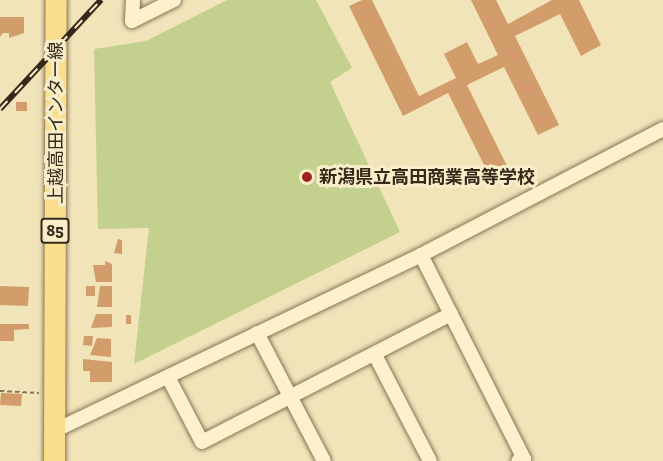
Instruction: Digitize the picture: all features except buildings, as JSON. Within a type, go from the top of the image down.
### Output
[{"type":"main road","name":"上越高田インター線","points":[[55,461],[56,0]]},
{"type":"street","points":[[133,0],[132,21],[174,0]]},
{"type":"street","points":[[54,431],[421,255],[663,129]]},
{"type":"street","points":[[421,255],[524,459],[518,461]]},
{"type":"street","points":[[168,377],[202,442],[451,314]]},
{"type":"street","points":[[257,333],[324,461]]},
{"type":"street","points":[[375,355],[430,461]]},
{"type":"path","points":[[0,391],[54,393]]},
{"type":"green space","points":[[227,0],[316,0],[352,68],[330,82],[400,232],[134,364],[149,228],[98,229],[94,49],[146,41]]},
{"type":"railway","points":[[0,109],[101,0]]},
{"type":"place","name":"新潟県立高田商業高等学校","points":[[307,177]]}]
